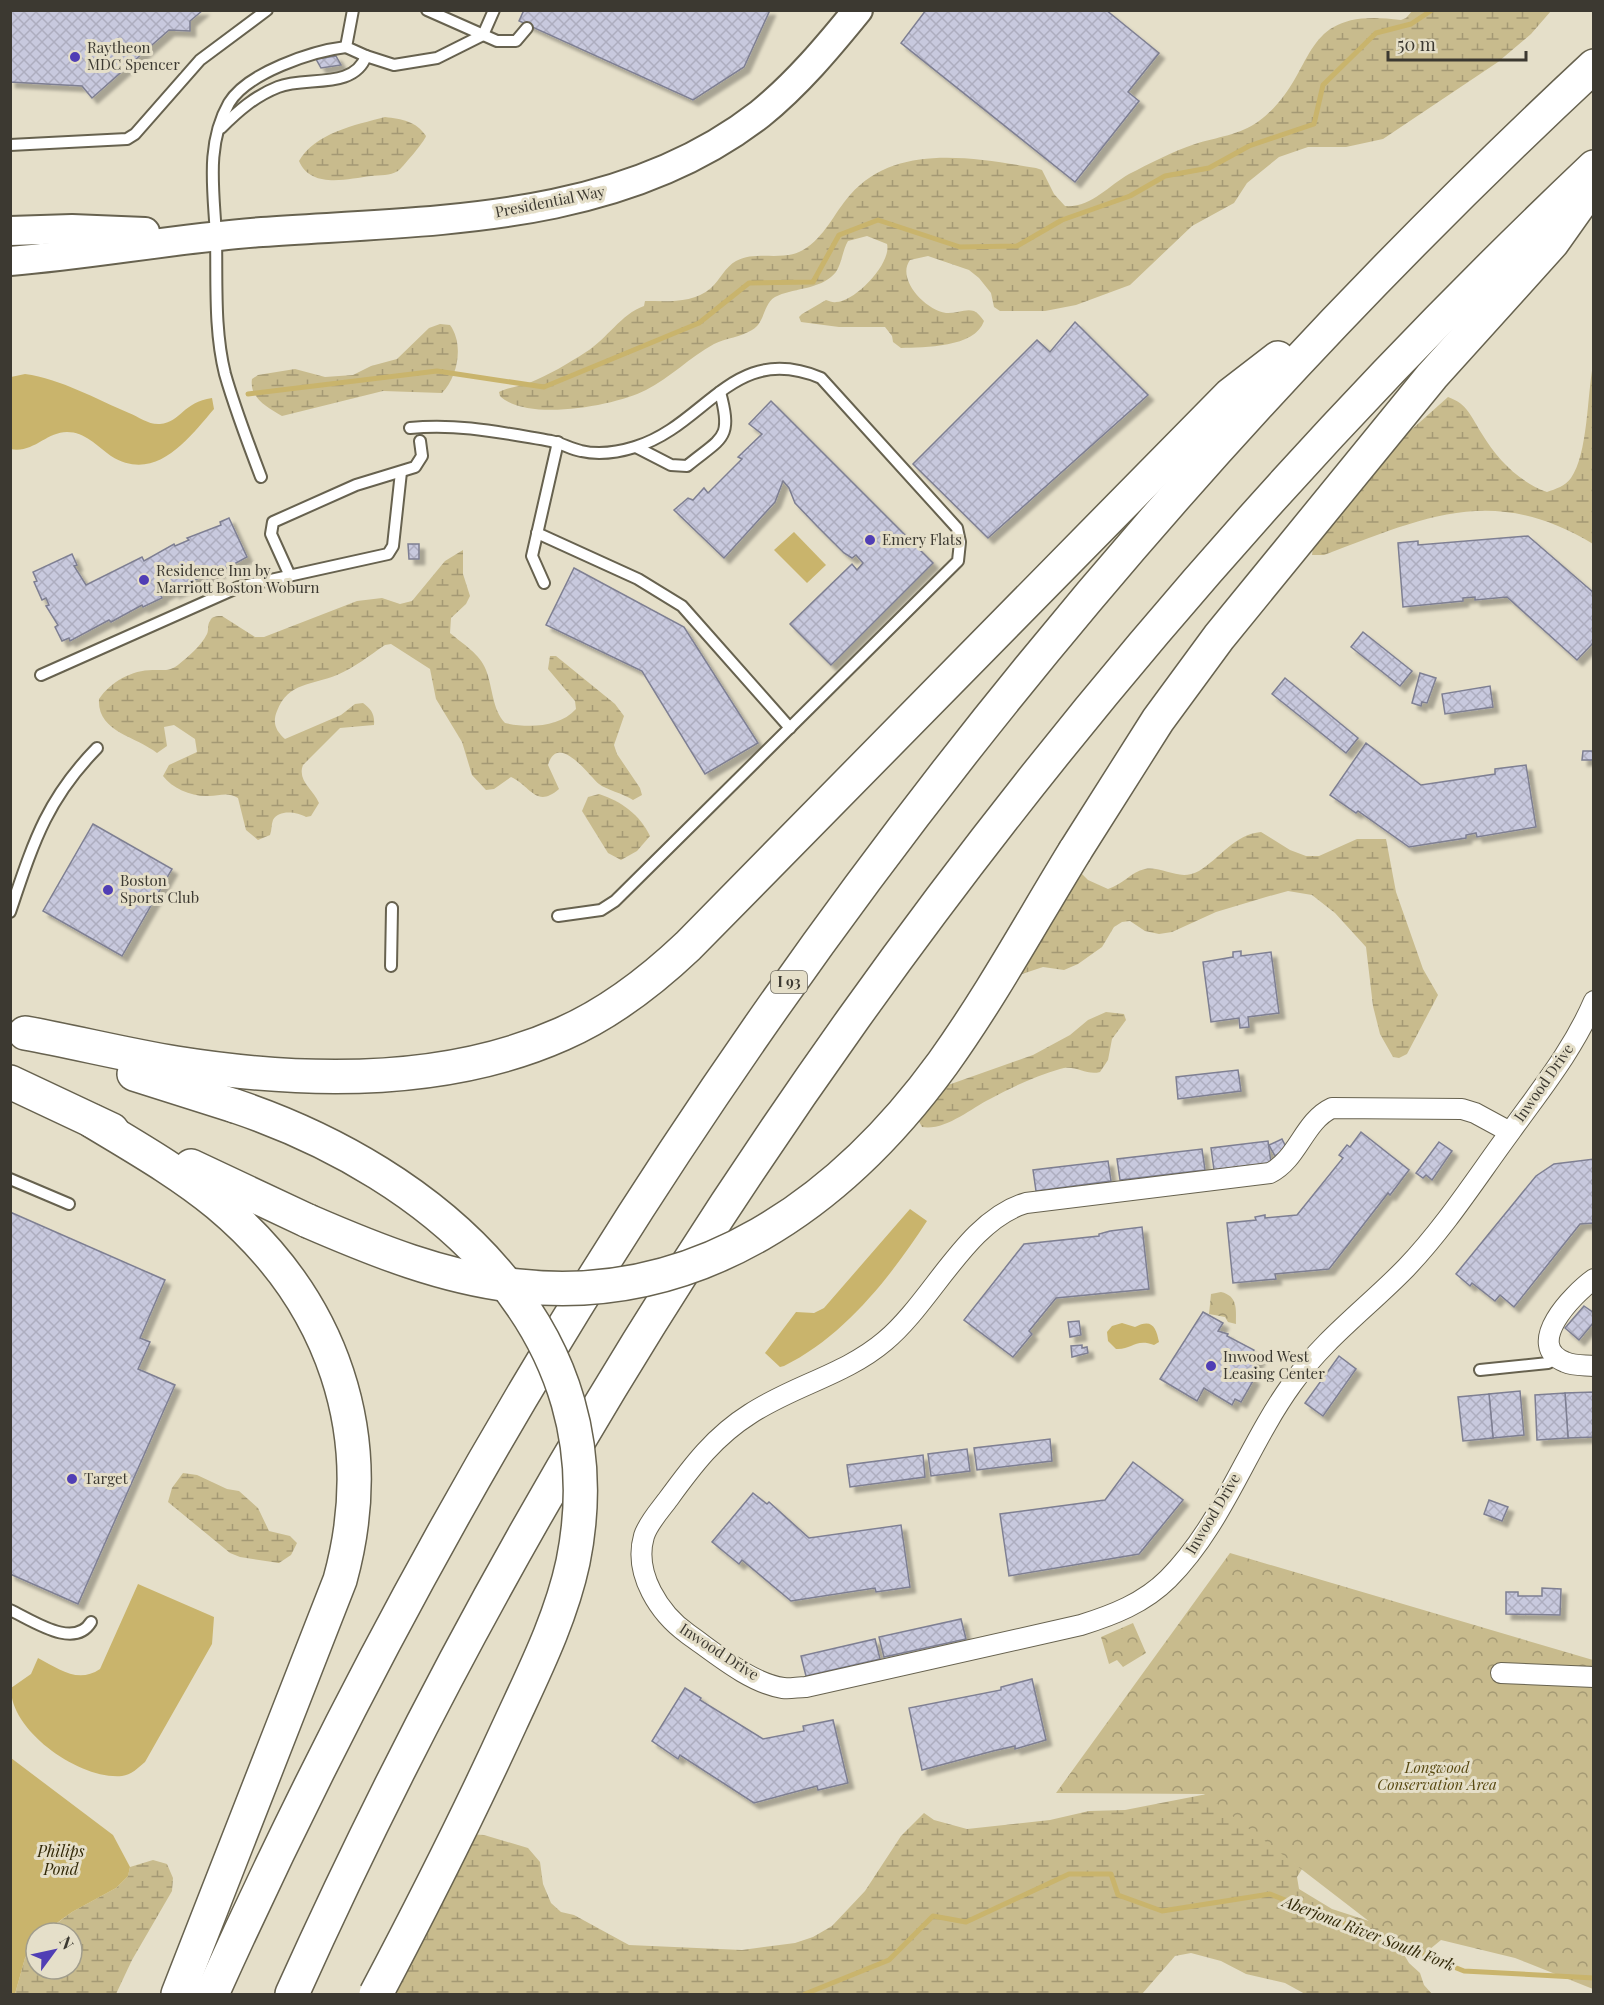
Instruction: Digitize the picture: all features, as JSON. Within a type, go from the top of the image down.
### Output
[{"type":"highway","name":"I 93","points":[[212,1995],[321,1763],[419,1575],[547,1351],[715,1089],[883,853],[1040,653],[1225,439],[1362,292],[1593,66]]},
{"type":"highway","points":[[292,1995],[415,1740],[541,1506],[684,1269],[831,1049],[1022,793],[1183,597],[1375,384],[1508,249],[1593,167]]},
{"type":"highway","points":[[10,1082],[308,1221],[413,1263],[517,1286],[576,1288],[624,1283],[670,1273],[726,1254],[788,1219],[820,1195],[856,1163],[897,1121],[957,1043],[1158,720],[1219,637],[1432,376],[1552,243],[1593,184]]},
{"type":"highway","points":[[18,1031],[174,1063],[229,1071],[288,1076],[350,1076],[436,1068],[492,1058],[538,1044],[581,1025],[640,988],[688,946],[1230,395],[1362,292]]},
{"type":"highway","points":[[18,1031],[84,1058],[235,1106],[304,1131],[358,1160],[428,1207],[474,1247],[512,1289],[542,1338],[562,1388],[575,1440],[579,1510],[576,1546],[562,1603],[484,1780],[376,1995]]},
{"type":"highway","points":[[92,1121],[198,1188],[243,1226],[280,1266],[304,1299],[331,1355],[348,1411],[354,1450],[353,1515],[340,1580],[178,1995]]},
{"type":"street","name":"Presidential Way","points":[[10,261],[78,255],[216,235],[502,213],[564,202],[618,188],[687,159],[758,115],[798,79],[848,14]]},
{"type":"street","name":"Presidential Way","points":[[10,231],[72,229],[216,235]]},
{"type":"street","name":"Inwood Drive","points":[[1509,1132],[1475,1113],[1462,1109],[1332,1108],[1318,1118],[1288,1160],[1270,1173],[1026,1203],[1009,1209],[980,1231],[910,1317],[866,1357],[841,1371],[772,1400],[729,1427],[709,1446],[659,1511],[644,1536],[645,1573],[658,1605],[678,1627],[721,1656],[772,1685],[786,1688],[806,1687],[1081,1625],[1132,1605],[1166,1582],[1194,1549],[1277,1405],[1299,1374],[1335,1334],[1421,1252],[1486,1167],[1562,1060],[1593,1001]]},
{"type":"street","points":[[1593,1279],[1564,1308],[1550,1329],[1548,1340],[1549,1350],[1558,1358],[1569,1364],[1593,1366]]},
{"type":"street","points":[[1501,1673],[1593,1677]]},
{"type":"lane","points":[[10,145],[127,139],[135,134],[200,60],[267,10]]},
{"type":"lane","points":[[346,47],[352,10]]},
{"type":"lane","points":[[427,10],[483,35],[509,43],[522,38],[527,28]]},
{"type":"lane","points":[[261,477],[225,372],[217,318],[213,157],[219,131],[230,102],[250,83],[315,53],[346,47],[365,59],[394,65],[437,58],[483,35],[494,10]]},
{"type":"lane","points":[[219,131],[244,106],[268,92],[294,83],[346,76],[357,72],[365,59]]},
{"type":"lane","points":[[410,428],[454,425],[558,442],[581,451],[604,453],[636,447],[667,431],[720,392],[761,369],[792,368],[821,378],[957,528],[960,542],[958,561],[608,907],[558,916]]},
{"type":"lane","points":[[636,447],[671,465],[687,466],[723,436],[728,420],[720,392]]},
{"type":"lane","points":[[290,576],[270,532],[275,521],[362,483],[400,472],[418,463],[422,453],[420,441]]},
{"type":"lane","points":[[544,583],[532,556],[558,442]]},
{"type":"lane","points":[[41,675],[239,587],[389,553],[393,546],[400,472]]},
{"type":"lane","points":[[537,533],[638,579],[682,606],[790,728]]},
{"type":"lane","points":[[10,912],[48,810],[72,776],[97,748]]},
{"type":"lane","points":[[391,966],[392,908]]},
{"type":"lane","points":[[10,1179],[69,1204]]},
{"type":"lane","points":[[1479,1370],[1548,1363],[1558,1358]]},
{"type":"lane","points":[[10,1610],[66,1635],[83,1632],[91,1622]]},
{"type":"green space","points":[[1413,10],[1551,11],[1531,34],[1498,62],[1383,139],[1346,147],[1308,147],[1279,157],[1247,183],[1234,203],[1192,226],[1130,285],[1076,305],[1045,311],[1000,311],[994,307],[991,293],[969,270],[928,256],[910,260],[907,276],[910,284],[922,300],[938,311],[949,313],[971,310],[977,313],[984,321],[979,330],[970,336],[948,344],[901,348],[893,342],[892,336],[885,327],[839,327],[801,322],[799,317],[802,314],[826,300],[835,302],[853,296],[878,271],[887,252],[887,244],[867,236],[848,241],[837,270],[831,277],[811,287],[775,297],[752,330],[714,344],[646,390],[593,406],[550,410],[513,404],[500,396],[499,392],[536,380],[559,369],[594,347],[628,315],[644,306],[645,301],[671,301],[696,297],[711,288],[736,261],[752,256],[787,255],[803,250],[823,232],[850,195],[869,178],[890,167],[937,158],[962,158],[1036,168],[1042,170],[1054,194],[1065,206],[1083,204],[1129,174],[1178,150],[1252,126],[1278,103],[1325,33],[1342,23],[1366,18],[1401,20]]},
{"type":"green space","points":[[385,117],[413,124],[426,136],[395,173],[341,180],[321,179],[312,176],[299,161],[306,151],[325,137],[349,127]]},
{"type":"green space","points":[[440,324],[450,325],[457,341],[458,351],[452,378],[442,393],[383,391],[282,416],[261,402],[253,392],[252,379],[258,375],[295,369],[325,377],[353,375],[371,366],[397,359],[429,328]]},
{"type":"green space","points":[[1593,365],[1593,544],[1557,525],[1522,515],[1490,511],[1458,513],[1426,519],[1324,555],[1312,555],[1313,547],[1382,456],[1448,397],[1465,407],[1488,443],[1518,476],[1547,492],[1563,485],[1577,468],[1581,455]]},
{"type":"green space","points":[[463,550],[463,574],[470,596],[466,604],[451,618],[450,633],[480,659],[488,677],[495,705],[505,723],[542,725],[561,720],[576,709],[575,701],[548,669],[550,656],[556,656],[615,704],[624,716],[614,745],[642,795],[633,800],[602,786],[574,759],[559,752],[553,756],[548,765],[559,789],[551,795],[545,797],[534,794],[511,777],[494,789],[486,790],[472,775],[462,742],[436,699],[430,669],[391,644],[385,645],[343,672],[294,690],[282,702],[275,723],[277,730],[285,739],[341,715],[355,704],[363,703],[368,707],[373,715],[374,725],[340,728],[303,765],[302,776],[319,803],[311,816],[306,817],[288,812],[279,814],[273,820],[270,835],[258,840],[246,830],[238,798],[230,795],[200,796],[188,793],[176,788],[163,776],[169,765],[197,752],[195,739],[174,725],[164,727],[167,746],[157,753],[119,732],[104,719],[99,699],[110,687],[131,674],[175,667],[194,651],[204,638],[213,617],[222,616],[255,637],[264,637],[357,601],[382,598],[400,604],[412,601],[445,561]]},
{"type":"green space","points":[[599,794],[629,810],[646,828],[650,836],[637,851],[621,860],[608,853],[582,811],[588,797]]},
{"type":"green space","points":[[1261,832],[1290,850],[1306,856],[1319,856],[1357,839],[1386,839],[1396,892],[1423,969],[1438,995],[1407,1054],[1399,1058],[1393,1057],[1380,1034],[1373,1006],[1366,947],[1335,913],[1312,895],[1288,891],[1216,912],[1172,932],[1159,934],[1145,931],[1130,921],[1122,922],[1114,927],[1102,947],[1078,964],[1064,970],[1043,967],[1019,975],[1080,872],[1088,880],[1108,889],[1145,869],[1192,874],[1243,837]]},
{"type":"green space","points":[[1106,1012],[1124,1014],[1126,1020],[1112,1039],[1108,1060],[1100,1072],[1090,1073],[1071,1068],[1060,1069],[1015,1086],[948,1123],[922,1127],[916,1116],[934,1090],[1033,1055],[1070,1035],[1088,1020]]},
{"type":"green space","points":[[1221,1292],[1231,1297],[1235,1304],[1236,1324],[1228,1322],[1225,1317],[1209,1314],[1211,1294]]},
{"type":"green space","points":[[183,1473],[197,1475],[227,1489],[239,1491],[258,1508],[269,1531],[290,1536],[297,1543],[291,1555],[279,1563],[240,1557],[230,1553],[168,1502],[172,1488]]},
{"type":"green space","name":"Longwood Conservation Area","points":[[1230,1553],[1593,1660],[1593,1989],[1515,1958],[1441,1940],[1418,1959],[1204,1794],[1056,1793]]},
{"type":"green space","points":[[1133,1623],[1146,1653],[1123,1667],[1117,1660],[1109,1664],[1101,1637]]},
{"type":"green space","points":[[1207,1794],[1302,1869],[1297,1877],[1299,1889],[1332,1909],[1375,1923],[1395,1939],[1432,1994],[1305,1994],[1285,1983],[1246,1974],[1221,1961],[1191,1953],[1175,1956],[1142,1994],[378,1994],[466,1834],[484,1835],[528,1848],[540,1862],[543,1884],[551,1903],[561,1912],[574,1915],[629,1945],[742,1950],[795,1943],[813,1937],[832,1926],[865,1891],[901,1836],[924,1813],[934,1820],[967,1829],[1050,1820],[1089,1811],[1125,1810]]},
{"type":"green space","points":[[153,1860],[167,1864],[173,1878],[172,1891],[132,1960],[116,1994],[15,1994],[24,1962],[24,1981],[84,1981],[84,1921],[60,1921],[116,1888],[128,1876],[130,1867]]},
{"type":"water","points":[[25,374],[65,385],[152,423],[160,424],[173,420],[188,407],[202,400],[212,398],[214,409],[194,433],[170,454],[143,465],[127,463],[111,456],[80,434],[67,432],[52,435],[33,446],[18,450],[10,449],[11,377]]},
{"type":"water","points":[[794,532],[826,565],[807,583],[774,550]]},
{"type":"water","points":[[910,1209],[927,1221],[882,1283],[847,1321],[827,1338],[780,1367],[765,1353],[796,1312],[814,1313],[824,1308]]},
{"type":"water","points":[[1122,1323],[1135,1327],[1149,1324],[1155,1328],[1159,1342],[1154,1345],[1138,1343],[1116,1349],[1108,1341],[1107,1332],[1112,1326]]},
{"type":"water","points":[[138,1584],[214,1617],[212,1644],[145,1762],[134,1771],[122,1776],[105,1775],[87,1770],[50,1750],[22,1720],[14,1704],[11,1688],[31,1674],[38,1658],[76,1675],[92,1673],[100,1669]]},
{"type":"water","name":"Philips Pond","points":[[11,1758],[113,1835],[130,1867],[128,1876],[116,1888],[60,1921],[24,1921],[24,1962],[15,1994],[10,1994]]},
{"type":"building","name":"Raytheon MDC Spencer","points":[[10,10],[203,10],[190,21],[190,31],[169,30],[92,98],[82,86],[10,82]]},
{"type":"building","points":[[524,10],[770,10],[744,67],[693,100],[519,21]]},
{"type":"building","points":[[926,10],[1106,10],[1159,53],[1128,92],[1139,101],[1075,182],[901,43]]},
{"type":"building","points":[[336,56],[341,65],[321,68],[316,59]]},
{"type":"building","points":[[1075,322],[1148,395],[988,538],[913,464],[1037,340],[1050,352]]},
{"type":"building","name":"Emery Flats","points":[[771,401],[933,563],[831,665],[790,624],[852,564],[857,570],[863,563],[856,555],[852,558],[844,553],[817,526],[795,503],[789,488],[783,481],[775,502],[724,558],[674,510],[688,498],[693,500],[704,488],[708,493],[742,459],[738,457],[762,434],[749,424]]},
{"type":"building","name":"Residence Inn by Marriott Boston Woburn","points":[[229,518],[247,557],[207,579],[205,575],[191,582],[193,584],[174,593],[173,590],[161,596],[162,598],[143,607],[142,605],[111,622],[109,620],[70,641],[69,638],[62,641],[55,627],[58,625],[46,606],[49,605],[46,598],[42,600],[34,582],[37,581],[33,572],[72,554],[77,565],[74,566],[86,585],[142,557],[144,561],[174,544],[175,546],[189,540],[187,538],[221,525],[220,522]]},
{"type":"building","points":[[1528,536],[1594,593],[1594,642],[1577,660],[1507,597],[1475,600],[1475,597],[1463,598],[1463,601],[1403,607],[1398,543],[1418,541],[1418,545]]},
{"type":"building","points":[[408,544],[419,544],[419,559],[409,559]]},
{"type":"building","points":[[574,568],[684,627],[758,743],[705,774],[642,671],[546,625]]},
{"type":"building","points":[[1363,632],[1412,671],[1400,686],[1351,647]]},
{"type":"building","points":[[1420,673],[1436,678],[1427,703],[1422,702],[1421,706],[1412,703]]},
{"type":"building","points":[[1285,678],[1358,738],[1346,753],[1272,694]]},
{"type":"building","points":[[1490,686],[1493,707],[1445,714],[1442,694]]},
{"type":"building","points":[[1366,743],[1421,785],[1495,774],[1495,769],[1526,765],[1536,827],[1477,837],[1476,833],[1466,835],[1466,838],[1409,847],[1358,811],[1356,813],[1330,795]]},
{"type":"building","points":[[1583,751],[1594,751],[1594,760],[1582,760]]},
{"type":"building","name":"Boston Sports Club","points":[[93,824],[172,869],[122,956],[43,911]]},
{"type":"building","points":[[1241,951],[1241,956],[1271,952],[1279,1013],[1248,1017],[1249,1027],[1240,1028],[1239,1018],[1211,1022],[1203,962],[1233,957],[1233,952]]},
{"type":"building","points":[[1238,1070],[1241,1091],[1178,1099],[1176,1077]]},
{"type":"building","points":[[1361,1132],[1409,1170],[1390,1195],[1388,1193],[1329,1269],[1275,1274],[1276,1279],[1233,1283],[1227,1223],[1256,1220],[1255,1217],[1265,1215],[1265,1218],[1297,1215],[1343,1158],[1339,1155],[1347,1145],[1350,1147]]},
{"type":"building","points":[[1282,1139],[1287,1149],[1275,1156],[1269,1145]]},
{"type":"building","points":[[1268,1141],[1271,1163],[1214,1170],[1211,1148]]},
{"type":"building","points":[[1439,1142],[1452,1151],[1432,1180],[1426,1175],[1423,1178],[1416,1173]]},
{"type":"building","points":[[1202,1149],[1205,1170],[1120,1180],[1117,1159]]},
{"type":"building","points":[[1594,1159],[1594,1223],[1580,1224],[1514,1307],[1500,1295],[1495,1301],[1472,1283],[1470,1286],[1456,1274],[1536,1176],[1554,1164]]},
{"type":"building","points":[[1108,1161],[1111,1181],[1036,1191],[1033,1170]]},
{"type":"building","name":"Target","points":[[10,1212],[165,1280],[140,1338],[150,1342],[138,1369],[175,1385],[78,1604],[10,1574]]},
{"type":"building","points":[[1142,1227],[1149,1289],[1056,1298],[1029,1331],[1032,1334],[1013,1357],[964,1320],[1024,1244],[1099,1236],[1099,1234],[1110,1231]]},
{"type":"building","points":[[1584,1306],[1594,1313],[1594,1322],[1579,1340],[1565,1328]]},
{"type":"building","name":"Inwood West Leasing Center","points":[[1203,1312],[1223,1323],[1218,1331],[1228,1334],[1227,1336],[1254,1350],[1253,1353],[1260,1357],[1249,1376],[1254,1379],[1241,1402],[1235,1399],[1232,1405],[1204,1388],[1197,1401],[1160,1379]]},
{"type":"building","points":[[1079,1321],[1081,1335],[1070,1337],[1068,1322]]},
{"type":"building","points":[[1082,1345],[1082,1348],[1087,1347],[1088,1353],[1072,1357],[1071,1346]]},
{"type":"building","points":[[1339,1356],[1356,1369],[1323,1416],[1305,1403]]},
{"type":"building","points":[[1520,1391],[1524,1435],[1493,1438],[1489,1394]]},
{"type":"building","points":[[1594,1392],[1594,1437],[1568,1438],[1565,1393]]},
{"type":"building","points":[[1565,1393],[1568,1438],[1537,1440],[1535,1395]]},
{"type":"building","points":[[1489,1394],[1493,1438],[1463,1441],[1458,1397]]},
{"type":"building","points":[[1050,1439],[1052,1461],[977,1470],[974,1448]]},
{"type":"building","points":[[967,1449],[970,1471],[931,1476],[928,1454]]},
{"type":"building","points":[[923,1455],[925,1477],[850,1487],[847,1465]]},
{"type":"building","points":[[1133,1462],[1183,1500],[1139,1554],[1009,1576],[1000,1514],[1105,1500]]},
{"type":"building","points":[[753,1493],[767,1504],[769,1502],[809,1538],[901,1525],[910,1587],[876,1592],[875,1588],[791,1601],[742,1560],[739,1564],[712,1542]]},
{"type":"building","points":[[1489,1500],[1508,1507],[1502,1521],[1484,1514]]},
{"type":"building","points":[[1542,1588],[1561,1589],[1560,1615],[1506,1614],[1506,1592],[1518,1592],[1518,1596],[1542,1596]]},
{"type":"building","points":[[961,1619],[966,1639],[884,1657],[879,1637]]},
{"type":"building","points":[[875,1639],[880,1659],[806,1676],[801,1656]]},
{"type":"building","points":[[1032,1679],[1046,1740],[922,1770],[909,1708],[1001,1690],[1001,1687]]},
{"type":"building","points":[[685,1688],[701,1698],[700,1700],[763,1739],[804,1731],[803,1726],[833,1720],[848,1783],[818,1790],[817,1786],[754,1803],[680,1755],[678,1759],[652,1741]]},
{"type":"waterway","points":[[248,394],[437,371],[544,387],[699,323],[749,283],[813,282],[839,235],[878,220],[960,247],[1017,246],[1062,220],[1130,196],[1165,176],[1209,168],[1249,146],[1314,124],[1323,85],[1376,33],[1411,24],[1432,10]]},
{"type":"waterway","name":"Aberjona River South Fork","points":[[805,1994],[889,1960],[933,1916],[966,1922],[1069,1874],[1111,1874],[1118,1895],[1162,1911],[1270,1894],[1464,1971],[1594,1978]]},
{"type":"place","name":"Raytheon MDC Spencer","points":[[75,57]]},
{"type":"place","name":"Emery Flats","points":[[870,540]]},
{"type":"place","name":"Residence Inn by Marriott Boston Woburn","points":[[144,580]]},
{"type":"place","name":"Boston Sports Club","points":[[108,890]]},
{"type":"place","name":"Inwood West Leasing Center","points":[[1211,1366]]},
{"type":"place","name":"Target","points":[[72,1479]]}]
